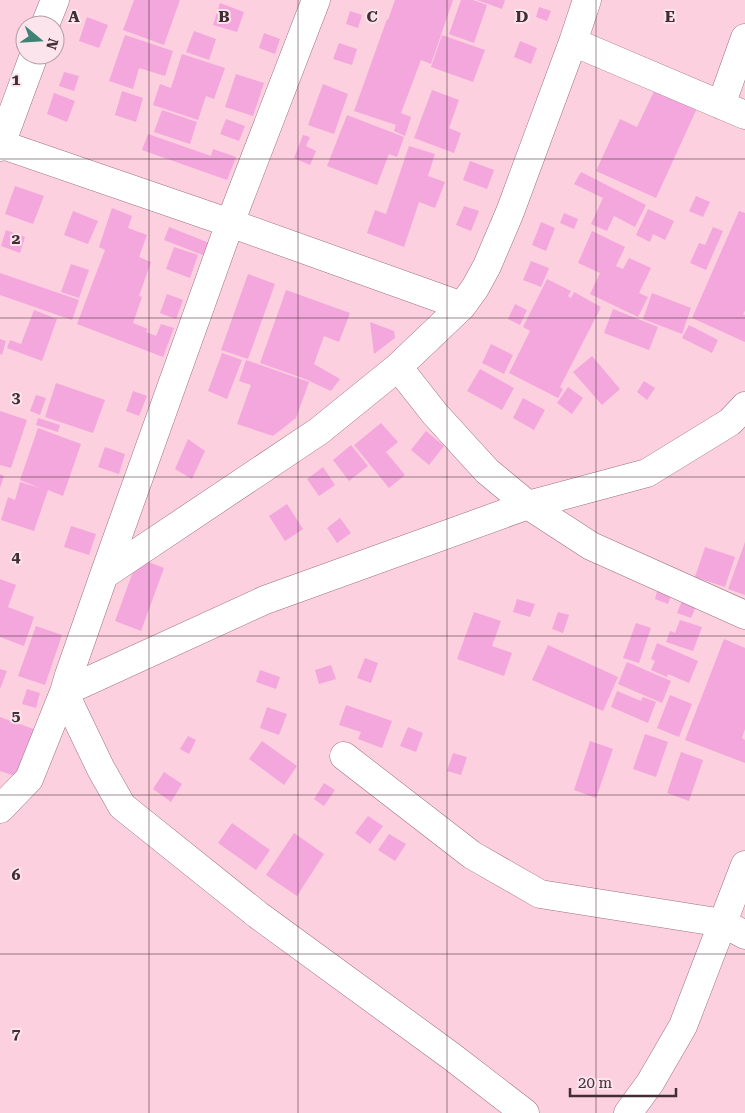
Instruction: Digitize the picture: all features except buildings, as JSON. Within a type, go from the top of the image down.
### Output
[{"type":"street","points":[[49,15],[55,0]]},
{"type":"street","points":[[0,809],[29,778],[64,692],[230,223],[316,0]]},
{"type":"street","points":[[104,575],[319,431],[398,367],[462,306],[487,266],[506,221],[587,0]]},
{"type":"street","points":[[573,42],[733,110],[745,38]]},
{"type":"street","points":[[30,65],[0,145],[230,223],[462,306]]},
{"type":"street","points":[[398,367],[435,414],[487,471],[528,505],[591,546],[745,615]]},
{"type":"street","points":[[64,692],[265,600],[528,505],[647,473],[730,422],[745,406]]},
{"type":"street","points":[[64,692],[101,769],[122,806],[258,915],[451,1056],[524,1113]]},
{"type":"street","points":[[344,756],[472,854],[540,894],[734,929]]},
{"type":"street","points":[[628,1113],[650,1083],[683,1026],[734,929],[745,865]]}]
